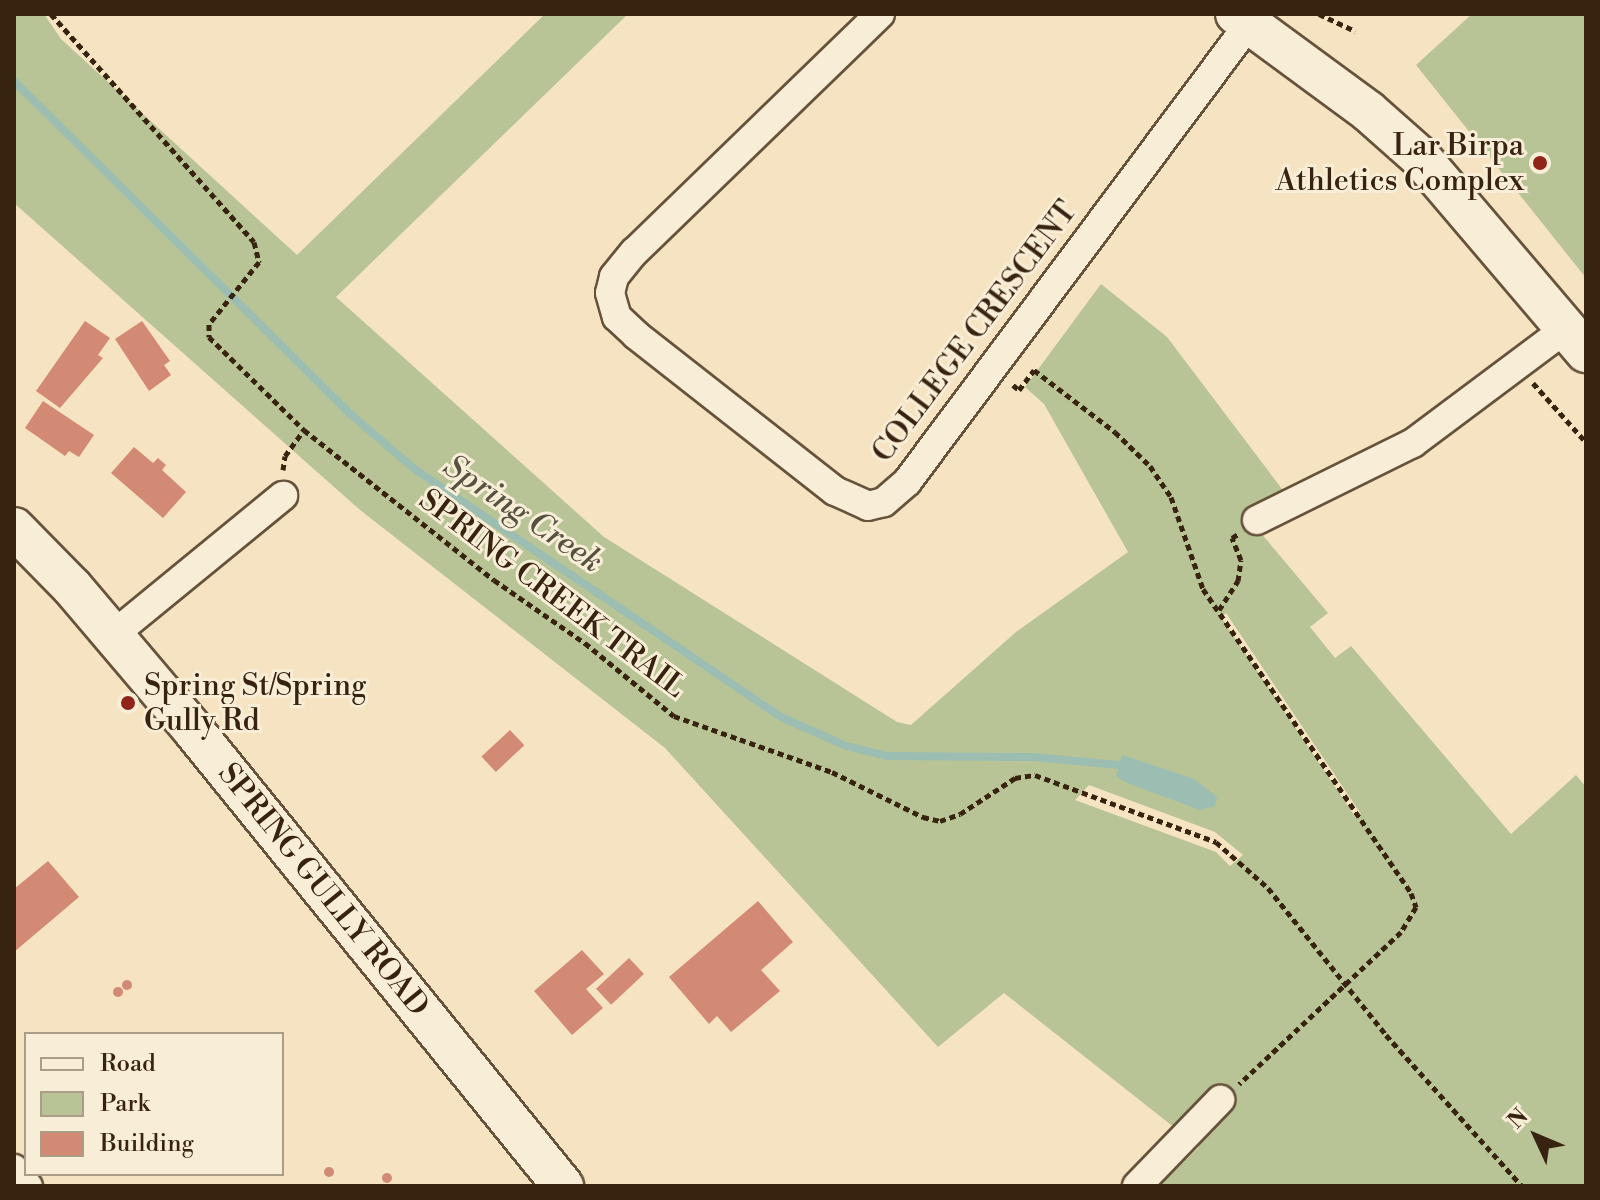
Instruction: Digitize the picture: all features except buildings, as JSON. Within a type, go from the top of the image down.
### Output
[{"type":"street","name":"COLLEGE CRESCENT","points":[[880,14],[624,263],[612,285],[612,305],[636,335],[835,491],[861,505],[884,502],[900,490],[992,368],[1243,19]]},
{"type":"street","points":[[1243,19],[1368,111],[1420,157],[1576,340],[1413,443],[1257,520]]},
{"type":"street","points":[[113,635],[283,496]]},
{"type":"street","name":"SPRING GULLY ROAD","points":[[14,529],[113,635],[563,1186]]},
{"type":"street","points":[[1137,1186],[1220,1100]]},
{"type":"street","points":[[14,1169],[28,1186]]},
{"type":"path","name":"SPRING CREEK TRAIL","points":[[51,14],[148,129],[243,226],[260,258],[207,329],[214,343],[304,430],[494,580],[585,643],[666,713],[832,772],[923,817],[940,821],[960,814],[1015,778],[1035,775],[1216,842],[1268,888],[1347,987],[1522,1186]]},
{"type":"path","points":[[1319,14],[1355,31]]},
{"type":"path","points":[[992,368],[1019,390],[1034,370],[1115,432],[1150,466],[1178,516],[1193,571],[1411,893],[1416,907],[1401,932],[1347,987],[1220,1100]]},
{"type":"path","points":[[1533,382],[1586,442]]},
{"type":"path","points":[[283,496],[283,459],[304,430]]},
{"type":"path","points":[[1219,610],[1234,592],[1240,569],[1232,538],[1257,520]]},
{"type":"green space","points":[[14,14],[44,14],[61,39],[297,255],[545,14],[628,14],[336,297],[604,537],[897,722],[911,725],[1016,632],[1128,552],[1044,404],[1025,387],[1101,284],[1167,337],[1285,493],[1244,513],[1328,613],[1310,627],[1335,658],[1351,646],[1511,834],[1576,775],[1586,787],[1586,1186],[1159,1186],[1199,1147],[1004,993],[938,1047],[665,748],[360,510],[14,203]],"holes":[[[1226,613],[1361,814],[1356,818],[1221,617]],[[1089,785],[1215,832],[1243,855],[1230,866],[1216,852],[1075,800]]]},
{"type":"green space","name":"Lar Birpa Athletics Complex","points":[[1472,14],[1586,14],[1586,278],[1416,65]]},
{"type":"water","points":[[1122,755],[1194,779],[1217,797],[1215,806],[1200,810],[1127,783],[1116,776]]},
{"type":"waterway","name":"Spring Creek","points":[[14,81],[348,412],[413,468],[781,717],[846,746],[887,756],[1033,757],[1119,765]]},
{"type":"place","name":"Lar Birpa Athletics Complex","points":[[1540,163]]},
{"type":"place","name":"Spring St/Spring Gully Rd","points":[[128,703]]}]
